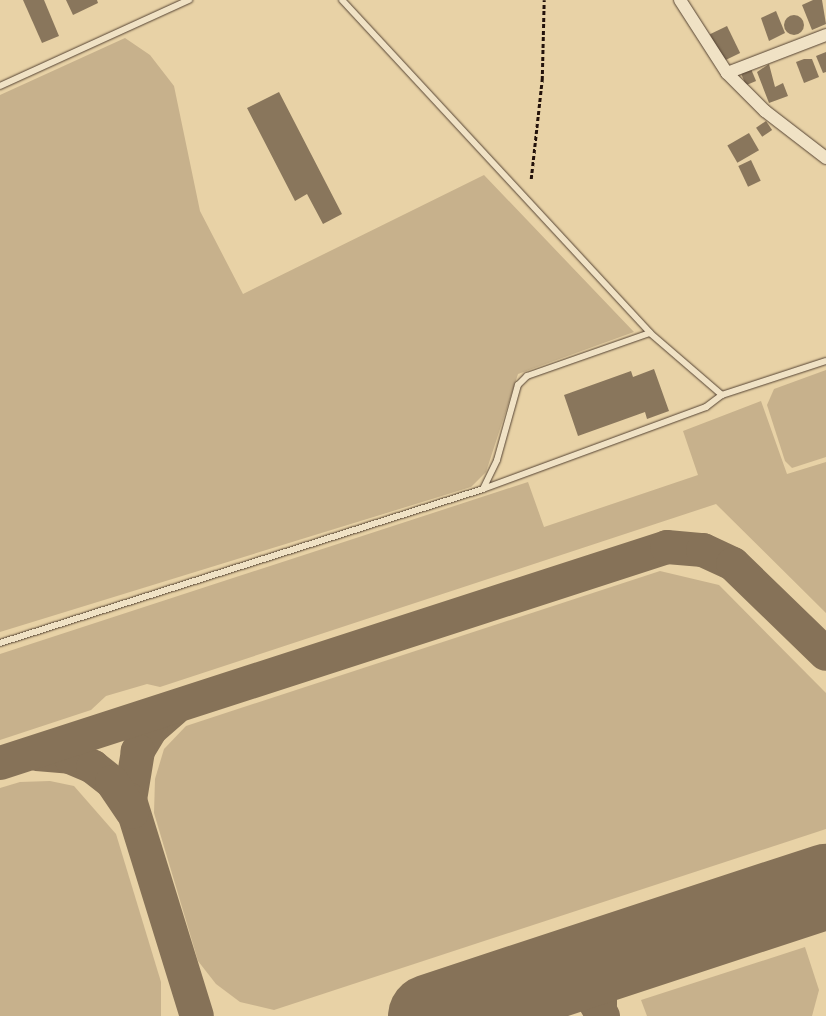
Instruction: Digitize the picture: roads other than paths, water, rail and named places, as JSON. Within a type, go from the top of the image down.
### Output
[{"type":"street","points":[[680,0],[727,73],[765,111],[826,158]]},
{"type":"street","points":[[727,73],[826,35]]},
{"type":"lane","points":[[0,86],[189,0]]},
{"type":"lane","points":[[342,0],[650,333],[722,395]]},
{"type":"lane","points":[[483,489],[497,460],[518,385],[527,376],[650,333]]},
{"type":"lane","points":[[0,644],[483,489],[706,407],[722,395],[826,361]]}]
